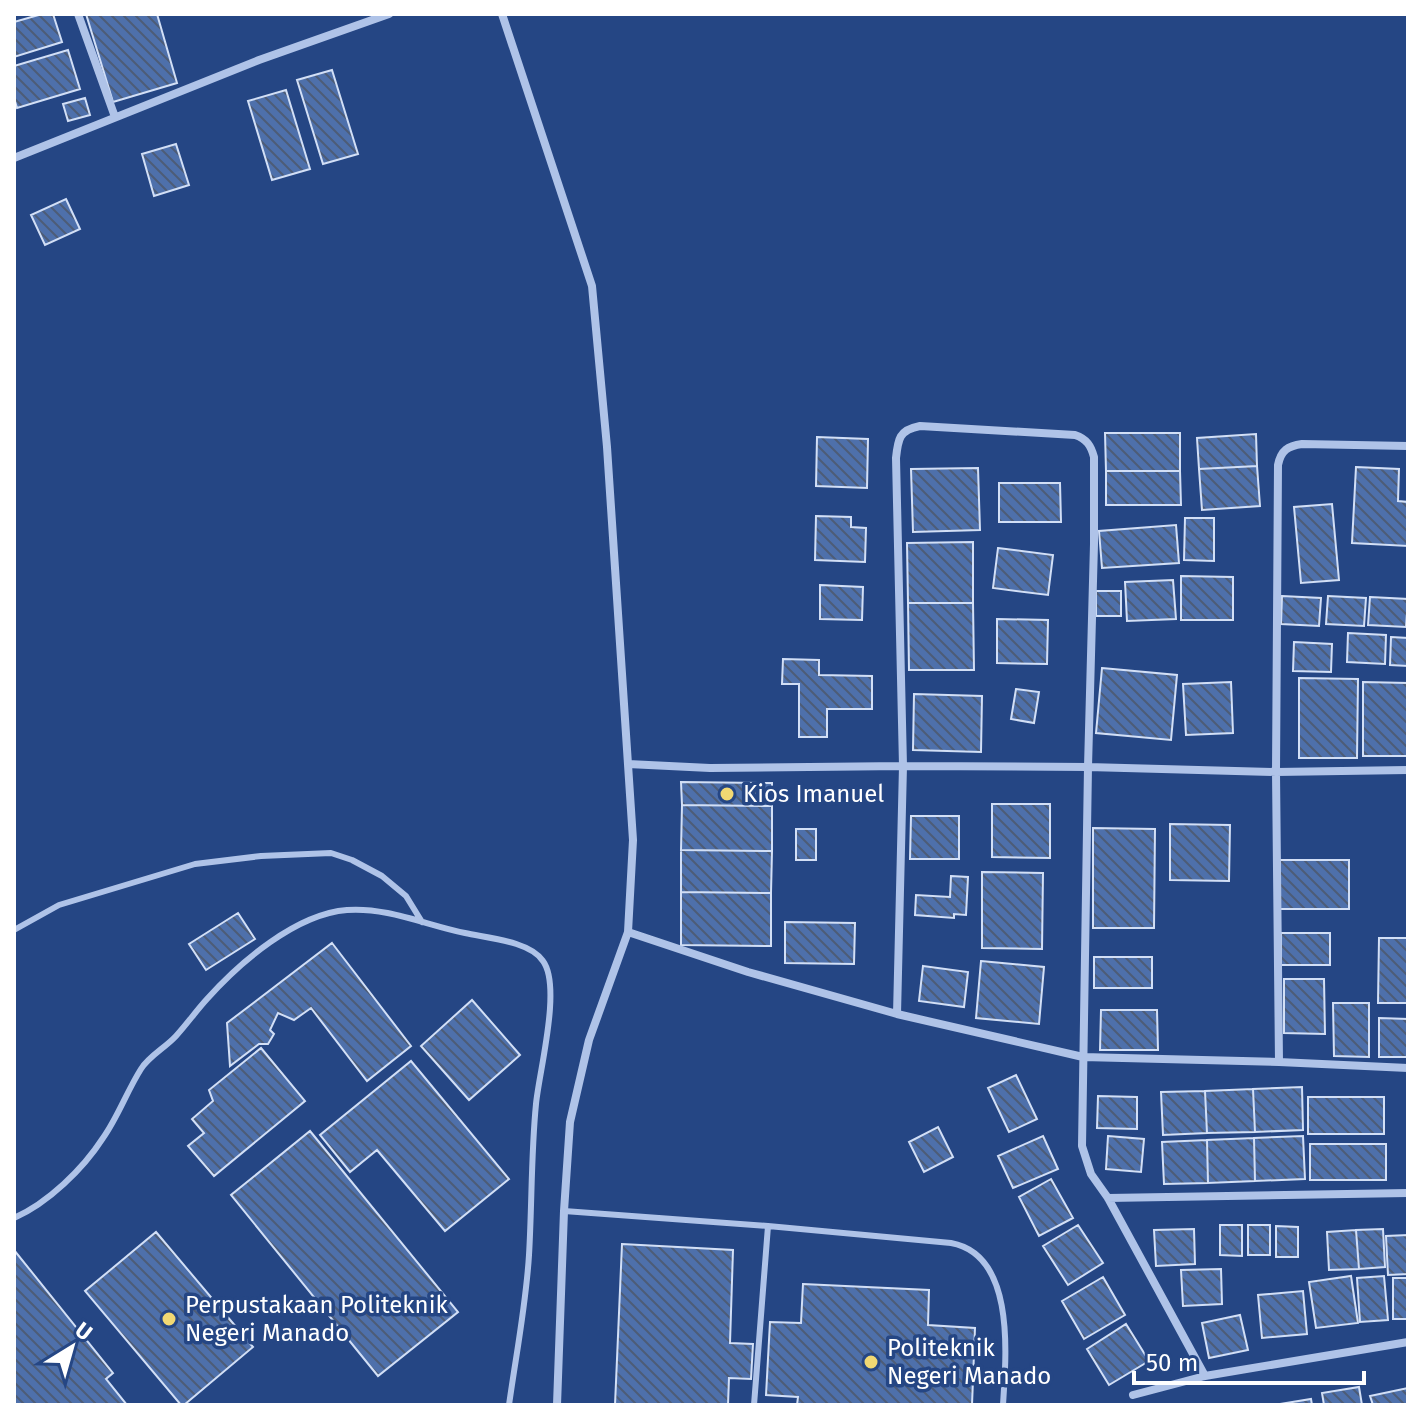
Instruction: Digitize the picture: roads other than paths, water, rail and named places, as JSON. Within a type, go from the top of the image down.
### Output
[{"type":"street","points":[[78,14],[115,117]]},
{"type":"street","points":[[14,158],[259,60],[389,14]]},
{"type":"street","points":[[502,14],[592,286],[608,463],[633,840],[628,932],[589,1040],[570,1122],[557,1405]]},
{"type":"street","points":[[897,1014],[903,766],[898,442],[909,428],[920,426],[1083,437],[1094,457],[1094,544],[1082,1146],[1091,1174],[1108,1198],[1205,1376]]},
{"type":"street","points":[[1279,1062],[1276,772],[1279,456],[1290,446],[1302,444],[1408,446]]},
{"type":"street","points":[[628,764],[710,768],[903,766],[1276,772],[1408,770]]},
{"type":"street","points":[[628,932],[748,972],[897,1014],[1083,1057],[1408,1068]]},
{"type":"street","points":[[1108,1198],[1408,1193]]},
{"type":"street","points":[[1133,1395],[1205,1376],[1408,1342]]},
{"type":"lane","points":[[14,930],[59,905],[195,864],[261,856],[331,853],[382,876],[406,896],[422,922]]},
{"type":"lane","points":[[14,1218],[44,1201],[68,1181],[103,1139],[143,1066],[175,1037],[208,997],[256,953],[299,923],[326,912],[351,909],[391,914],[525,947],[541,958],[547,969],[550,989],[545,1053],[536,1100],[529,1257],[509,1405]]},
{"type":"lane","points":[[564,1211],[768,1226],[962,1245],[985,1263],[995,1281],[1006,1338],[1003,1405]]},
{"type":"lane","points":[[754,1405],[768,1226]]},
{"type":"place","name":"Kios Imanuel","points":[[727,794]]},
{"type":"place","name":"Perpustakaan Politeknik Negeri Manado","points":[[169,1319]]},
{"type":"place","name":"Politeknik Negeri Manado","points":[[871,1362]]}]
